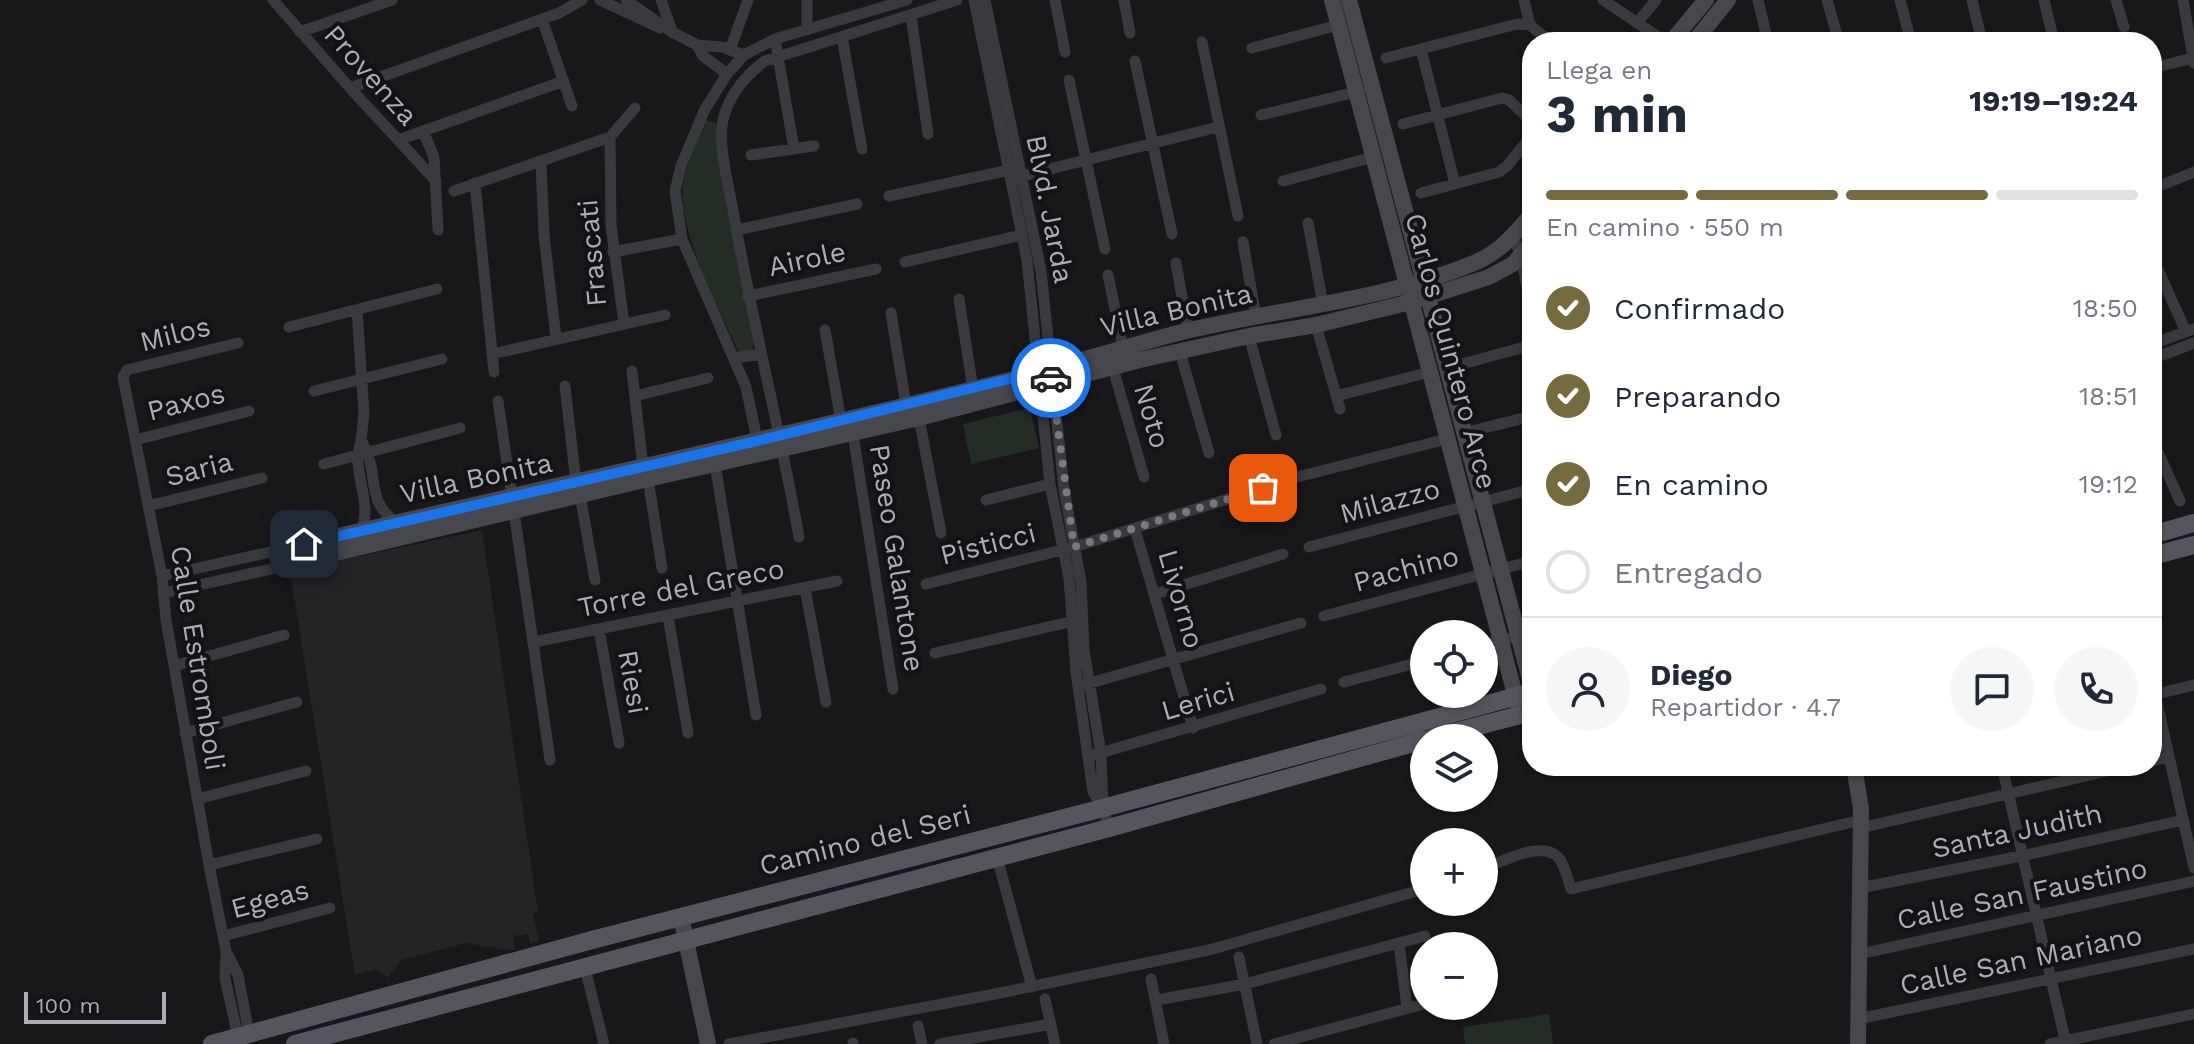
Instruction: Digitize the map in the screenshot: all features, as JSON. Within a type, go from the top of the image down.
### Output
[{"type":"main road","points":[[2162,532],[2194,523]]},
{"type":"main road","points":[[2162,553],[2194,545]]},
{"type":"main road","name":"Camino del Seri","points":[[212,1044],[681,917],[1103,808],[1254,765],[1522,701]]},
{"type":"main road","points":[[1467,724],[1522,702]]},
{"type":"main road","name":"Camino del Seri","points":[[295,1044],[1109,828],[1410,744]]},
{"type":"main road","points":[[1242,789],[1254,765]]},
{"type":"street","name":"Provenza","points":[[273,0],[436,181]]},
{"type":"street","points":[[300,32],[392,0]]},
{"type":"street","points":[[350,88],[542,19],[582,0]]},
{"type":"street","points":[[600,0],[697,45],[712,45],[744,55]]},
{"type":"street","points":[[626,0],[672,32]]},
{"type":"street","points":[[661,0],[672,32]]},
{"type":"street","points":[[730,50],[748,0]]},
{"type":"street","points":[[807,0],[807,30]]},
{"type":"street","points":[[758,448],[746,387],[682,239],[676,209],[677,177],[704,111],[727,74],[744,55],[775,39],[873,5],[907,0]]},
{"type":"street","points":[[799,537],[748,296],[742,229],[723,151],[722,121],[750,73],[765,61],[778,61],[957,0]]},
{"type":"street","name":"Blvd. Jarda","points":[[974,0],[1014,174],[1041,271],[1050,484],[1068,548]]},
{"type":"street","name":"Blvd. Jarda","points":[[985,0],[1014,174],[1017,236],[1029,278],[1044,379],[1084,684],[1103,808],[1109,828]]},
{"type":"street","points":[[1055,0],[1065,52]]},
{"type":"street","points":[[1124,0],[1130,33]]},
{"type":"street","name":"Carlos Quintero Arce","points":[[1332,0],[1424,280],[1500,568],[1522,626]]},
{"type":"street","name":"Carlos Quintero Arce","points":[[1349,0],[1373,157],[1482,573],[1489,620]]},
{"type":"street","points":[[1524,0],[1530,25]]},
{"type":"street","points":[[1603,0],[1653,32]]},
{"type":"street","points":[[1637,23],[1656,0]]},
{"type":"street","points":[[1679,32],[1706,0]]},
{"type":"street","points":[[1702,32],[1728,0]]},
{"type":"street","points":[[1758,0],[1766,32]]},
{"type":"street","points":[[1827,0],[1836,32]]},
{"type":"street","points":[[1900,0],[1908,32]]},
{"type":"street","points":[[1972,0],[1980,32]]},
{"type":"street","points":[[2044,0],[2052,32]]},
{"type":"street","points":[[2116,0],[2124,27]]},
{"type":"street","points":[[2162,66],[2194,61],[2191,28],[2183,0]]},
{"type":"street","points":[[911,16],[928,134]]},
{"type":"street","points":[[542,19],[572,106]]},
{"type":"street","points":[[1386,58],[1517,24],[1530,25],[1538,32]]},
{"type":"street","points":[[1252,48],[1338,25]]},
{"type":"street","points":[[842,37],[862,149]]},
{"type":"street","points":[[775,39],[794,149]]},
{"type":"street","points":[[1202,42],[1238,216]]},
{"type":"street","points":[[697,45],[703,56],[727,74]]},
{"type":"street","points":[[1421,49],[1455,184]]},
{"type":"street","points":[[1135,61],[1150,144],[1172,234]]},
{"type":"street","points":[[1069,80],[1105,249]]},
{"type":"street","points":[[398,140],[564,81]]},
{"type":"street","points":[[1261,115],[1364,90]]},
{"type":"street","points":[[1403,124],[1505,98],[1522,113]]},
{"type":"street","points":[[454,191],[610,137],[635,108]]},
{"type":"street","points":[[704,111],[722,121]]},
{"type":"street","points":[[889,196],[1086,162],[1218,127]]},
{"type":"street","points":[[423,131],[434,157],[438,230]]},
{"type":"street","name":"Frascati","points":[[492,354],[624,324],[613,252],[610,137]]},
{"type":"street","points":[[751,155],[814,146]]},
{"type":"street","points":[[1421,193],[1499,172],[1522,147]]},
{"type":"street","points":[[1283,181],[1373,157]]},
{"type":"street","points":[[541,162],[544,235],[556,338]]},
{"type":"street","points":[[2162,185],[2194,172]]},
{"type":"street","points":[[475,183],[494,372]]},
{"type":"street","points":[[742,229],[857,204]]},
{"type":"street","points":[[1308,223],[1323,305]]},
{"type":"street","name":"Villa Bonita","points":[[780,442],[853,434],[919,418],[1044,379],[1123,348],[1424,280],[1495,253],[1522,226]]},
{"type":"street","points":[[905,262],[1017,236]]},
{"type":"street","points":[[1513,237],[1522,245]]},
{"type":"street","points":[[613,252],[682,239]]},
{"type":"street","points":[[1243,242],[1256,317]]},
{"type":"street","name":"Villa Bonita","points":[[513,505],[396,522],[304,544],[296,552],[302,561],[513,505],[758,448],[841,421],[973,389],[1113,368],[1411,302],[1489,277],[1522,254]]},
{"type":"street","points":[[1176,263],[1188,331]]},
{"type":"street","name":"Airole","points":[[748,296],[876,269]]},
{"type":"street","points":[[1108,275],[1123,348]]},
{"type":"street","points":[[2162,276],[2190,331],[2162,341]]},
{"type":"street","points":[[289,327],[437,289]]},
{"type":"street","points":[[959,299],[973,389]]},
{"type":"street","points":[[357,310],[364,413],[356,456],[366,514],[361,531]]},
{"type":"street","points":[[891,313],[906,405]]},
{"type":"street","points":[[624,324],[665,315]]},
{"type":"street","points":[[1316,325],[1338,402],[1430,372]]},
{"type":"street","points":[[825,330],[841,421]]},
{"type":"street","points":[[1249,336],[1276,435]]},
{"type":"street","name":"Milos","points":[[124,373],[238,343]]},
{"type":"street","points":[[2162,356],[2193,347]]},
{"type":"street","points":[[1447,368],[1522,348]]},
{"type":"street","points":[[1180,352],[1209,453]]},
{"type":"street","points":[[735,358],[760,354]]},
{"type":"street","points":[[314,391],[442,359]]},
{"type":"street","name":"Noto","points":[[1113,368],[1144,477]]},
{"type":"street","points":[[632,371],[662,568]]},
{"type":"street","name":"Calle Estromboli","points":[[124,373],[162,576],[185,733],[226,951]]},
{"type":"street","points":[[635,396],[708,378]]},
{"type":"street","points":[[565,386],[578,489],[595,580]]},
{"type":"street","points":[[498,401],[550,760]]},
{"type":"street","name":"Paxos","points":[[135,440],[249,411]]},
{"type":"street","points":[[919,418],[941,533]]},
{"type":"street","points":[[1464,433],[1522,418]]},
{"type":"street","points":[[324,464],[460,428]]},
{"type":"street","name":"Paseo Galantone","points":[[853,434],[893,689]]},
{"type":"street","points":[[1293,478],[1447,439]]},
{"type":"street","points":[[361,441],[369,452],[380,509],[396,522]]},
{"type":"street","name":"Villa Bonita","points":[[646,473],[715,464],[758,448]]},
{"type":"street","points":[[2162,462],[2180,501]]},
{"type":"street","points":[[715,464],[756,715]]},
{"type":"street","points":[[358,476],[371,474]]},
{"type":"street","points":[[2162,475],[2167,474]]},
{"type":"street","name":"Saria","points":[[148,506],[262,478]]},
{"type":"street","points":[[986,500],[1050,484]]},
{"type":"street","name":"Pisticci","points":[[926,584],[1135,529],[1263,488]]},
{"type":"street","name":"Milazzo","points":[[1309,547],[1522,492]]},
{"type":"street","points":[[363,498],[376,495]]},
{"type":"street","name":"Livorno","points":[[1135,529],[1193,728]]},
{"type":"street","points":[[162,576],[270,552],[278,555],[279,561],[276,568],[163,593]]},
{"type":"street","points":[[1155,594],[1283,554]]},
{"type":"street","name":"Pachino","points":[[1324,616],[1522,563]]},
{"type":"street","name":"Torre del Greco","points":[[534,642],[837,581]]},
{"type":"street","points":[[805,588],[826,702]]},
{"type":"street","points":[[668,616],[688,733]]},
{"type":"street","points":[[935,653],[1077,621]]},
{"type":"street","points":[[1084,684],[1301,623]]},
{"type":"street","name":"Riesi","points":[[599,629],[619,743]]},
{"type":"street","points":[[174,666],[284,635]]},
{"type":"street","points":[[1498,641],[1522,635]]},
{"type":"street","name":"Carlos Quintero Arce","points":[[1498,653],[1522,693]]},
{"type":"street","points":[[1344,682],[1410,665]]},
{"type":"street","points":[[2162,693],[2194,685]]},
{"type":"street","name":"Lerici","points":[[1095,755],[1321,689]]},
{"type":"street","points":[[185,733],[297,702]]},
{"type":"street","points":[[2162,728],[2194,868]]},
{"type":"street","points":[[2162,759],[2169,757]]},
{"type":"street","points":[[197,799],[306,771]]},
{"type":"street","points":[[1855,776],[1860,824],[1858,1044]]},
{"type":"street","points":[[2004,776],[2065,1042]]},
{"type":"street","points":[[1498,864],[1542,850],[1561,860],[1571,889],[2086,776]]},
{"type":"street","name":"Santa Judith","points":[[1860,888],[2183,820]]},
{"type":"street","points":[[209,865],[317,839]]},
{"type":"street","points":[[997,857],[1032,987]]},
{"type":"street","name":"Calle San Faustino","points":[[1860,954],[2194,881]]},
{"type":"street","points":[[729,1044],[1209,950],[1410,893]]},
{"type":"street","name":"Egeas","points":[[223,936],[330,908]]},
{"type":"street","points":[[681,917],[708,1044]]},
{"type":"street","points":[[1157,1000],[1245,984],[1410,940]]},
{"type":"street","points":[[1399,943],[1407,1008]]},
{"type":"street","name":"Calle San Mariano","points":[[1858,1019],[2194,949]]},
{"type":"street","points":[[226,951],[238,975],[243,1036]]},
{"type":"street","points":[[226,951],[225,978],[243,1036]]},
{"type":"street","points":[[1239,957],[1257,1044]]},
{"type":"street","points":[[585,968],[604,1044]]},
{"type":"street","points":[[225,978],[238,975]]},
{"type":"street","points":[[1151,979],[1164,1044]]},
{"type":"street","points":[[1045,999],[1055,1044]]},
{"type":"street","points":[[1274,1044],[1410,1007]]},
{"type":"street","points":[[2050,1044],[2194,1014]]},
{"type":"street","points":[[940,1044],[1051,1024]]},
{"type":"street","points":[[918,1026],[922,1044]]},
{"type":"shaded area","points":[[705,120],[717,123],[755,339],[752,351],[740,355],[701,268],[686,220],[684,179]]},
{"type":"shaded area","points":[[1030,408],[1039,448],[971,464],[963,424]]},
{"type":"shaded area","points":[[482,530],[538,913],[533,914],[539,941],[530,944],[528,934],[513,936],[514,949],[507,950],[466,943],[401,960],[388,978],[376,969],[355,975],[290,571]]},
{"type":"shaded area","points":[[1549,1014],[1553,1044],[1465,1044],[1463,1027]]},
{"type":"way so far","points":[[1051,378],[1074,547],[1263,488]]},
{"type":"route","points":[[304,544],[757,441],[1050,369],[1051,378]]}]
